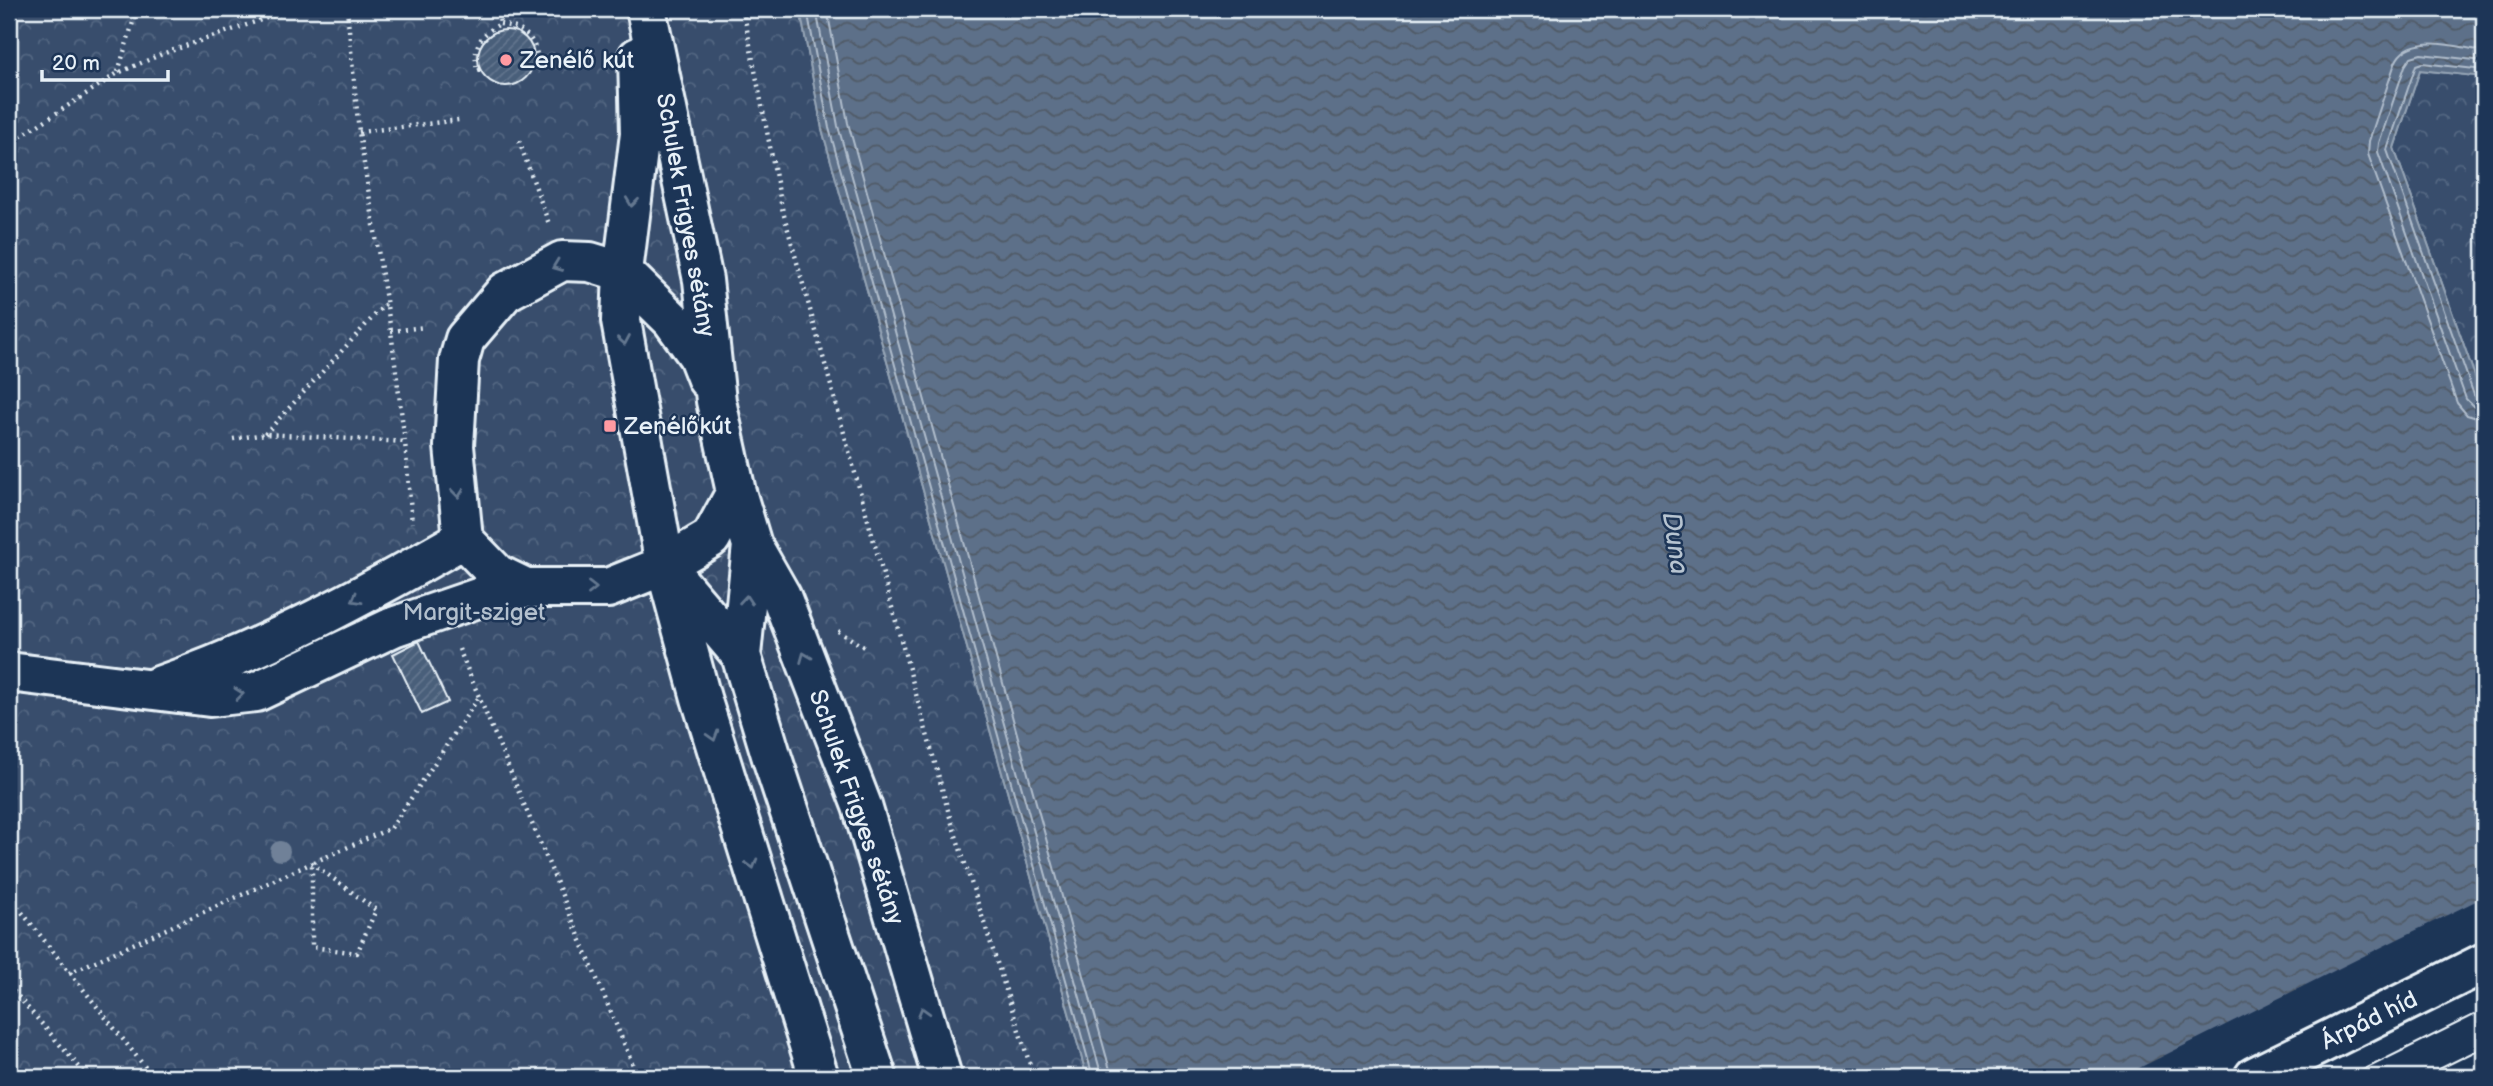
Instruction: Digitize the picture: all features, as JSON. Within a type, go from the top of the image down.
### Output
[{"type":"street","name":"Schulek Frigyes sétány","points":[[637,9],[640,134],[623,272],[621,321],[665,565],[701,698],[819,1077]]},
{"type":"street","name":"Schulek Frigyes sétány","points":[[646,9],[703,280],[716,401],[736,492],[752,545],[781,596],[862,806],[942,1077]]},
{"type":"street","points":[[524,587],[497,575],[463,539],[454,446],[459,360],[465,339],[505,292],[562,261],[590,262],[623,272],[672,320],[698,356],[716,401]]},
{"type":"street","points":[[9,672],[210,696],[256,692],[393,627],[507,588],[608,588],[665,565],[711,538],[736,492]]},
{"type":"street","points":[[161,690],[292,632],[463,539]]},
{"type":"street","name":"Schulek Frigyes sétány","points":[[752,545],[741,654],[772,758],[877,1077]]},
{"type":"street","name":"Schulek Frigyes sétány","points":[[665,565],[741,654]]},
{"type":"street","name":"Árpád híd","points":[[2254,1077],[2484,963]]},
{"type":"path","points":[[118,73],[136,9]]},
{"type":"path","points":[[9,144],[118,73],[162,54],[293,9]]},
{"type":"path","points":[[347,9],[359,132],[387,302],[405,442],[416,566]]},
{"type":"path","points":[[438,9],[443,17]]},
{"type":"path","points":[[498,9],[500,24]]},
{"type":"path","points":[[743,9],[782,208],[949,814],[1034,1077]]},
{"type":"path","points":[[480,70],[477,71],[475,50],[485,32],[500,24],[517,27],[531,37],[538,59],[535,58]]},
{"type":"path","points":[[359,132],[459,120]]},
{"type":"path","points":[[519,141],[562,261]]},
{"type":"path","points":[[265,434],[387,302]]},
{"type":"path","points":[[233,439],[265,434],[405,442]]},
{"type":"path","points":[[427,616],[456,641],[638,1077]]},
{"type":"path","points":[[69,972],[391,828],[479,697]]},
{"type":"path","points":[[312,863],[376,910],[357,953],[312,947],[312,863]]},
{"type":"path","points":[[9,896],[153,1077]]},
{"type":"path","points":[[9,986],[88,1077]]},
{"type":"green space","name":"Margit-sziget","points":[[9,9],[800,9],[822,129],[1087,1077],[24,1077],[9,1058]]},
{"type":"green space","points":[[2420,70],[2484,77],[2484,402],[2394,148]]},
{"type":"water","name":"Duna","points":[[800,9],[2484,9],[2484,77],[2420,70],[2394,148],[2484,402],[2484,1077],[1087,1077],[822,129]]},
{"type":"pier","points":[[2484,897],[2484,1077],[2121,1077],[2400,938]]},
{"type":"building","name":"Zenélő kút","points":[[500,30],[512,30],[522,34],[530,42],[534,58],[530,74],[522,82],[512,86],[500,86],[490,82],[482,74],[478,64],[478,52],[482,42],[490,34]]},
{"type":"building","points":[[419,641],[448,702],[422,714],[393,654]]},
{"type":"tram line","points":[[2349,1077],[2484,1010]]},
{"type":"tram line","points":[[2423,1077],[2484,1047]]},
{"type":"place","name":"Zenélő kút","points":[[506,60]]},
{"type":"place","name":"Zenélőkút","points":[[610,426]]}]
